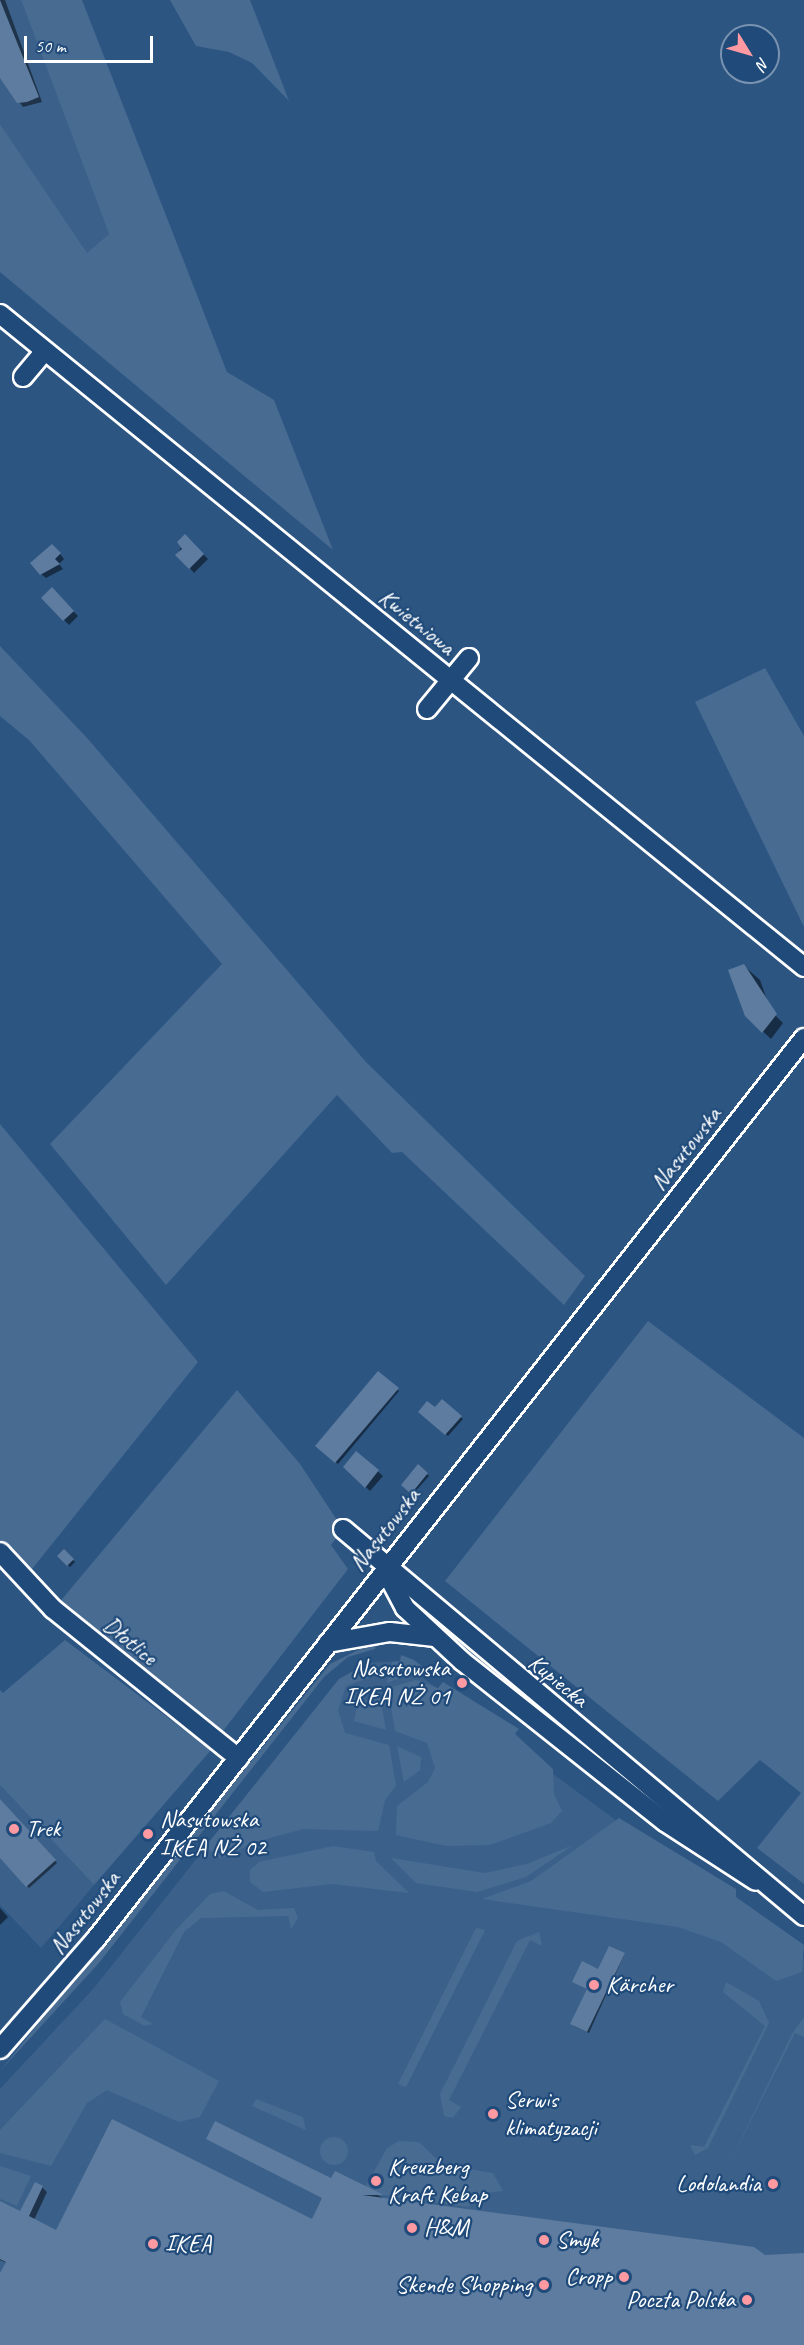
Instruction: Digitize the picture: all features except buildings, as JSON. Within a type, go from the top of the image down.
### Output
[{"type":"street","name":"Kwietniowa","points":[[0,314],[804,967]]},
{"type":"street","points":[[22,377],[45,351]]},
{"type":"street","points":[[427,709],[469,658]]},
{"type":"street","name":"Nasutowska","points":[[0,2049],[72,1969],[804,1038]]},
{"type":"street","points":[[343,1529],[385,1570]]},
{"type":"street","name":"Dłotlice","points":[[0,1552],[53,1609],[238,1758]]},
{"type":"street","name":"Kupiecka","points":[[385,1570],[405,1608],[435,1637],[665,1822],[736,1872],[766,1886]]},
{"type":"street","name":"Kupiecka","points":[[385,1570],[420,1589],[514,1677],[743,1862],[766,1886],[804,1916]]},
{"type":"street","points":[[328,1644],[381,1633],[435,1637]]},
{"type":"shaded area","points":[[0,0],[21,0],[109,234],[87,254],[0,124]]},
{"type":"shaded area","points":[[21,0],[82,0],[227,372],[274,400],[333,550],[0,272],[0,124],[87,253],[109,234]]},
{"type":"shaded area","points":[[170,0],[250,0],[289,101],[252,63],[229,52],[196,46]]},
{"type":"shaded area","points":[[0,646],[88,739],[366,1062],[585,1276],[564,1305],[402,1152],[392,1153],[337,1095],[166,1285],[50,1144],[222,964],[29,740],[0,716]]},
{"type":"shaded area","points":[[765,668],[804,736],[804,927],[695,702]]},
{"type":"shaded area","points":[[0,1124],[198,1362],[28,1574],[0,1539]]},
{"type":"shaded area","points":[[648,1321],[804,1438],[804,1884],[757,1848],[801,1793],[760,1760],[718,1801],[445,1581]]},
{"type":"shaded area","points":[[237,1390],[300,1464],[343,1529],[331,1545],[348,1569],[216,1740],[58,1604]]},
{"type":"shaded area","points":[[421,1600],[497,1675],[608,1767],[473,1662],[414,1609]]},
{"type":"shaded area","points":[[65,1640],[211,1750],[94,1885],[0,1785],[0,1690],[3,1693]]},
{"type":"shaded area","points":[[378,1640],[375,1649],[348,1657],[324,1677],[98,1964],[0,2071],[330,1664]]},
{"type":"shaded area","points":[[401,1655],[414,1660],[435,1676],[407,1675],[387,1683],[392,1662],[400,1661]]},
{"type":"shaded area","points":[[400,1661],[804,1959],[804,2345],[0,2345],[0,2089],[94,1988],[339,1679],[366,1663]]},
{"type":"shaded area","points":[[370,1663],[374,1676],[346,1686],[338,1710],[345,1733],[389,1745],[396,1786],[385,1800],[378,1831],[303,1829],[255,1842],[221,1859],[205,1847],[339,1679]]},
{"type":"shaded area","points":[[416,1680],[438,1688],[443,1682],[519,1729],[515,1734],[553,1769],[554,1794],[562,1811],[551,1823],[490,1845],[446,1846],[396,1835],[397,1806],[428,1782],[435,1768],[427,1743],[395,1731],[388,1688]]},
{"type":"shaded area","points":[[379,1692],[386,1730],[354,1721],[357,1706]]},
{"type":"shaded area","points":[[397,1746],[421,1757],[420,1770],[404,1782]]},
{"type":"shaded area","points":[[0,1785],[94,1885],[41,1948],[0,1905]]},
{"type":"shaded area","points":[[619,1818],[736,1889],[736,1897],[804,1945],[802,1972],[776,1981],[721,1942],[678,1927],[482,1899],[531,1881]]},
{"type":"shaded area","points":[[573,1845],[526,1877],[477,1892],[416,1883],[391,1858],[485,1873],[527,1864]]},
{"type":"shaded area","points":[[333,1846],[374,1852],[376,1861],[409,1893],[332,1884],[263,1892],[250,1882],[250,1870],[259,1862]]},
{"type":"shaded area","points":[[224,1891],[258,1910],[294,1908],[298,1918],[291,1929],[288,1916],[201,1918],[184,1932],[141,2017],[153,2024],[145,2026],[123,2014],[120,2002],[175,1931],[210,1894]]},
{"type":"shaded area","points":[[476,1928],[485,1930],[406,2087],[398,2084]]},
{"type":"shaded area","points":[[539,1932],[542,1946],[530,1940],[449,2100],[461,2107],[453,2118],[444,2116],[440,2094],[517,1941]]},
{"type":"shaded area","points":[[726,1982],[759,2001],[769,2023],[708,2148],[695,2155],[690,2145],[704,2147],[765,2026],[723,1992]]},
{"type":"shaded area","points":[[804,2017],[804,2037],[795,2033],[727,2168],[792,2034]]},
{"type":"shaded area","points":[[105,2019],[219,2081],[200,2117],[179,2122],[107,2090],[87,2103],[51,2166],[0,2153],[0,2130]]},
{"type":"shaded area","points":[[256,2099],[303,2117],[306,2130],[252,2106]]},
{"type":"shaded area","points":[[334,2137],[344,2141],[348,2151],[344,2161],[334,2165],[324,2161],[320,2151],[324,2141]]},
{"type":"shaded area","points":[[399,2141],[419,2142],[443,2165],[493,2173],[503,2191],[484,2193],[482,2203],[471,2202],[469,2207],[384,2195],[366,2186],[387,2148]]},
{"type":"shaded area","points":[[0,2166],[31,2176],[17,2206],[0,2199]]},
{"type":"place","name":"Nasutowska IKEA NŻ 01","points":[[462,1683]]},
{"type":"place","name":"Trek","points":[[14,1829]]},
{"type":"place","name":"Nasutowska IKEA NŻ 02","points":[[148,1834]]},
{"type":"place","name":"Kärcher","points":[[594,1985]]},
{"type":"place","name":"Serwis klimatyzacji","points":[[493,2114]]},
{"type":"place","name":"Kreuzberg Kraft Kebap","points":[[376,2181]]},
{"type":"place","name":"Lodolandia","points":[[773,2184]]},
{"type":"place","name":"H&M","points":[[412,2228]]},
{"type":"place","name":"Smyk","points":[[544,2240]]},
{"type":"place","name":"IKEA","points":[[153,2244]]},
{"type":"place","name":"Cropp","points":[[624,2277]]},
{"type":"place","name":"Skende Shopping","points":[[544,2285]]},
{"type":"place","name":"Poczta Polska","points":[[747,2300]]}]
